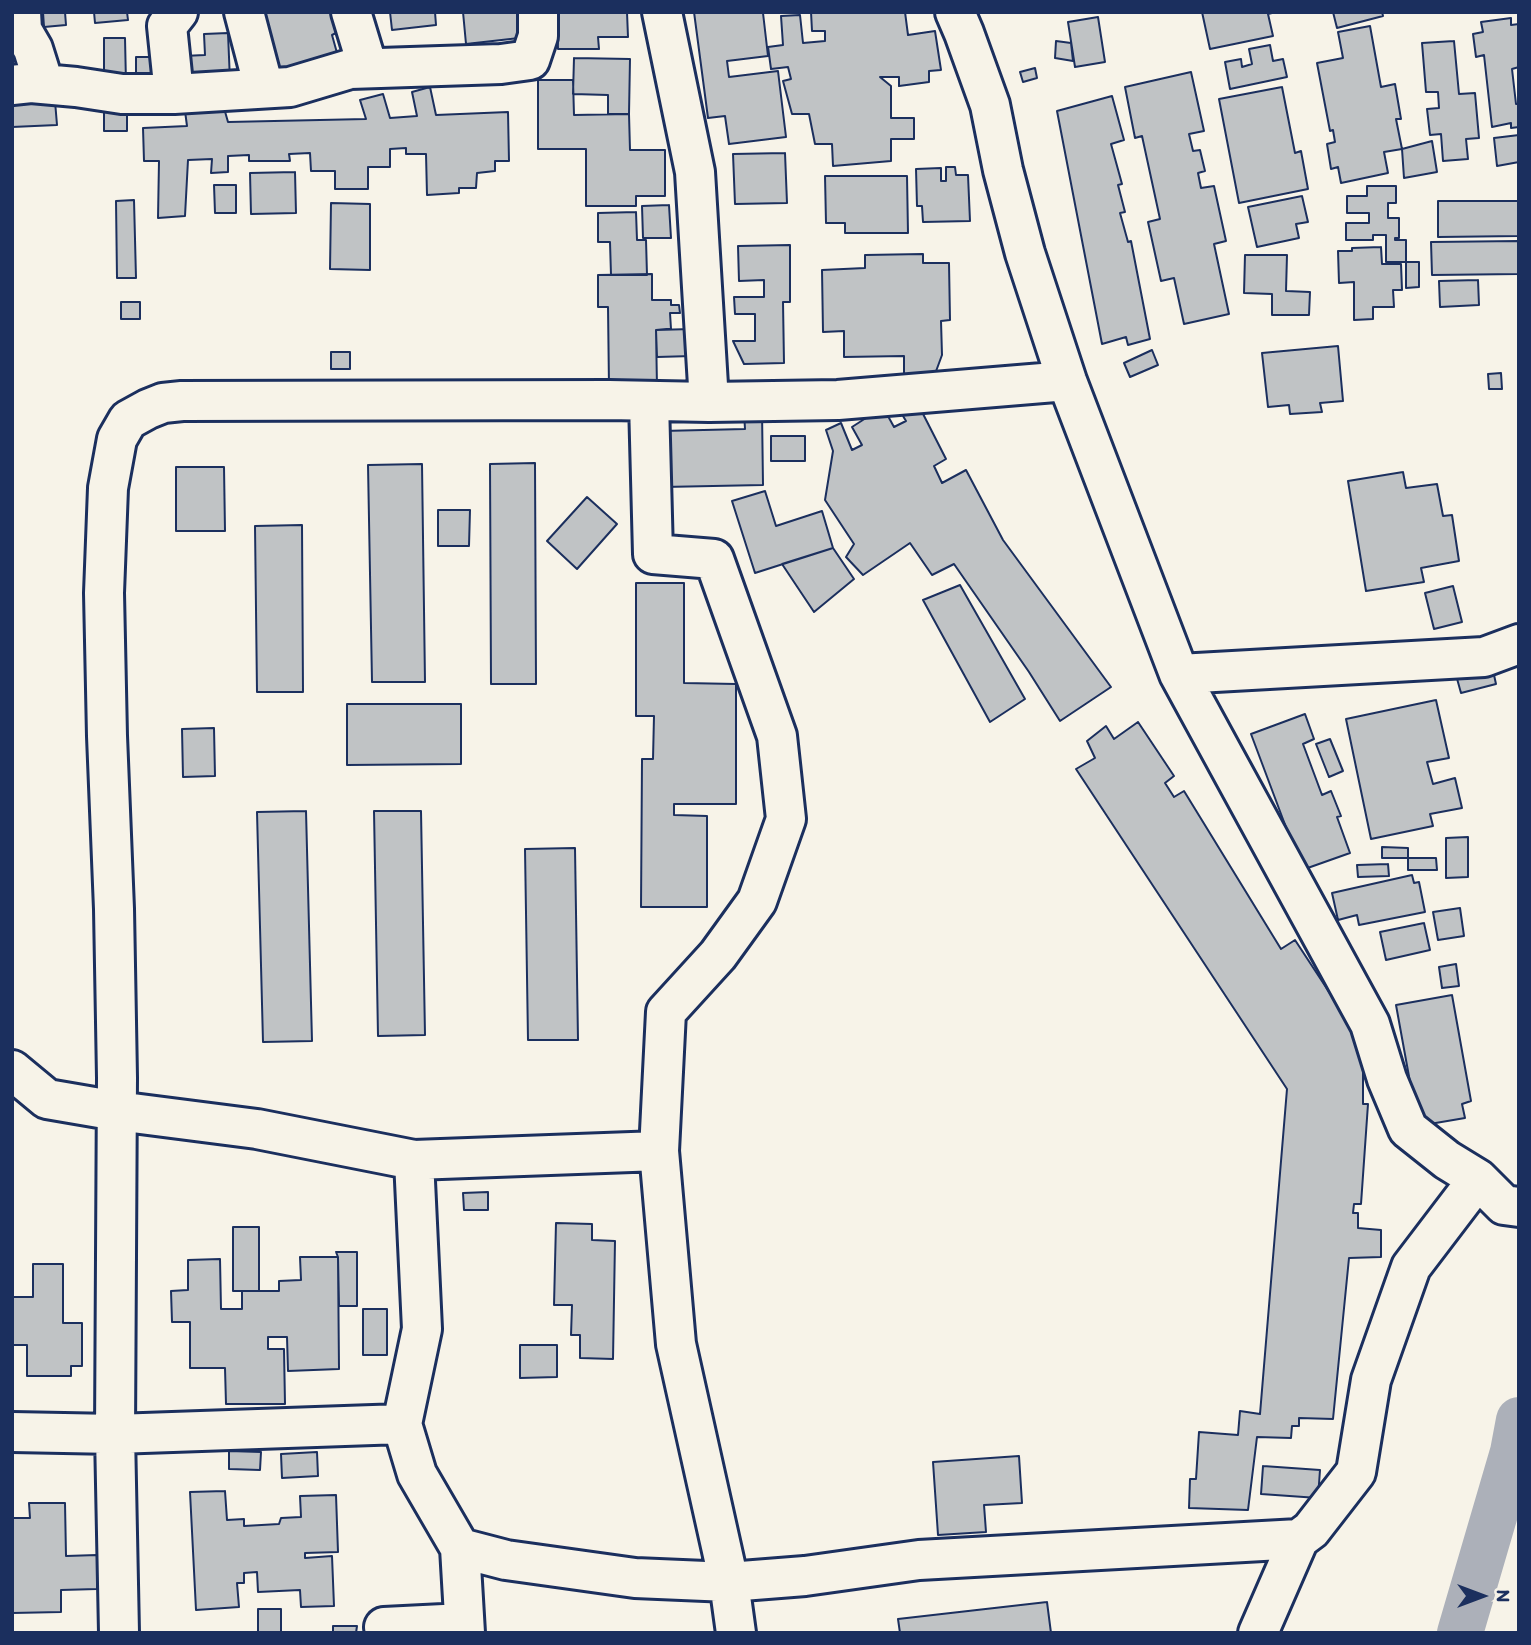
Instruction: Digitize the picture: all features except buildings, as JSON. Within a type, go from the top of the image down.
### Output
[{"type":"street","points":[[21,12],[23,30],[33,50],[28,85],[76,87],[122,94],[174,94],[290,87],[350,69],[501,64],[530,60],[538,36],[538,12]]},
{"type":"street","points":[[174,94],[167,26],[178,12]]},
{"type":"street","points":[[244,12],[264,88]]},
{"type":"street","points":[[351,12],[368,68]]},
{"type":"street","points":[[662,12],[695,172],[709,402]]},
{"type":"street","points":[[955,12],[989,105],[1025,253],[1067,381],[1179,674],[1370,1024],[1387,1079],[1408,1129],[1500,1197],[1411,1268],[1371,1380],[1356,1472],[1311,1530],[1299,1539],[1258,1633]]},
{"type":"street","points":[[120,1633],[115,1434],[117,1111],[114,909],[103,593],[108,488],[117,439],[128,420],[163,403],[182,401],[838,400],[1067,381]]},
{"type":"street","points":[[649,402],[653,554],[714,559],[777,736],[786,819],[757,901],[718,955],[666,1012],[659,1151],[676,1344],[729,1582],[736,1633]]},
{"type":"street","points":[[1179,674],[1484,657],[1519,644]]},
{"type":"street","points":[[12,1070],[47,1098],[117,1111],[257,1129],[414,1160],[659,1151]]},
{"type":"street","points":[[385,1633],[384,1627],[465,1628],[460,1548],[417,1474],[402,1423],[422,1329],[414,1160]]},
{"type":"street","points":[[12,1432],[115,1434],[402,1423]]},
{"type":"street","points":[[460,1548],[506,1560],[635,1578],[729,1582],[805,1576],[919,1560],[1299,1539]]},
{"type":"waterway","points":[[1460,1633],[1513,1452],[1519,1420]]}]
